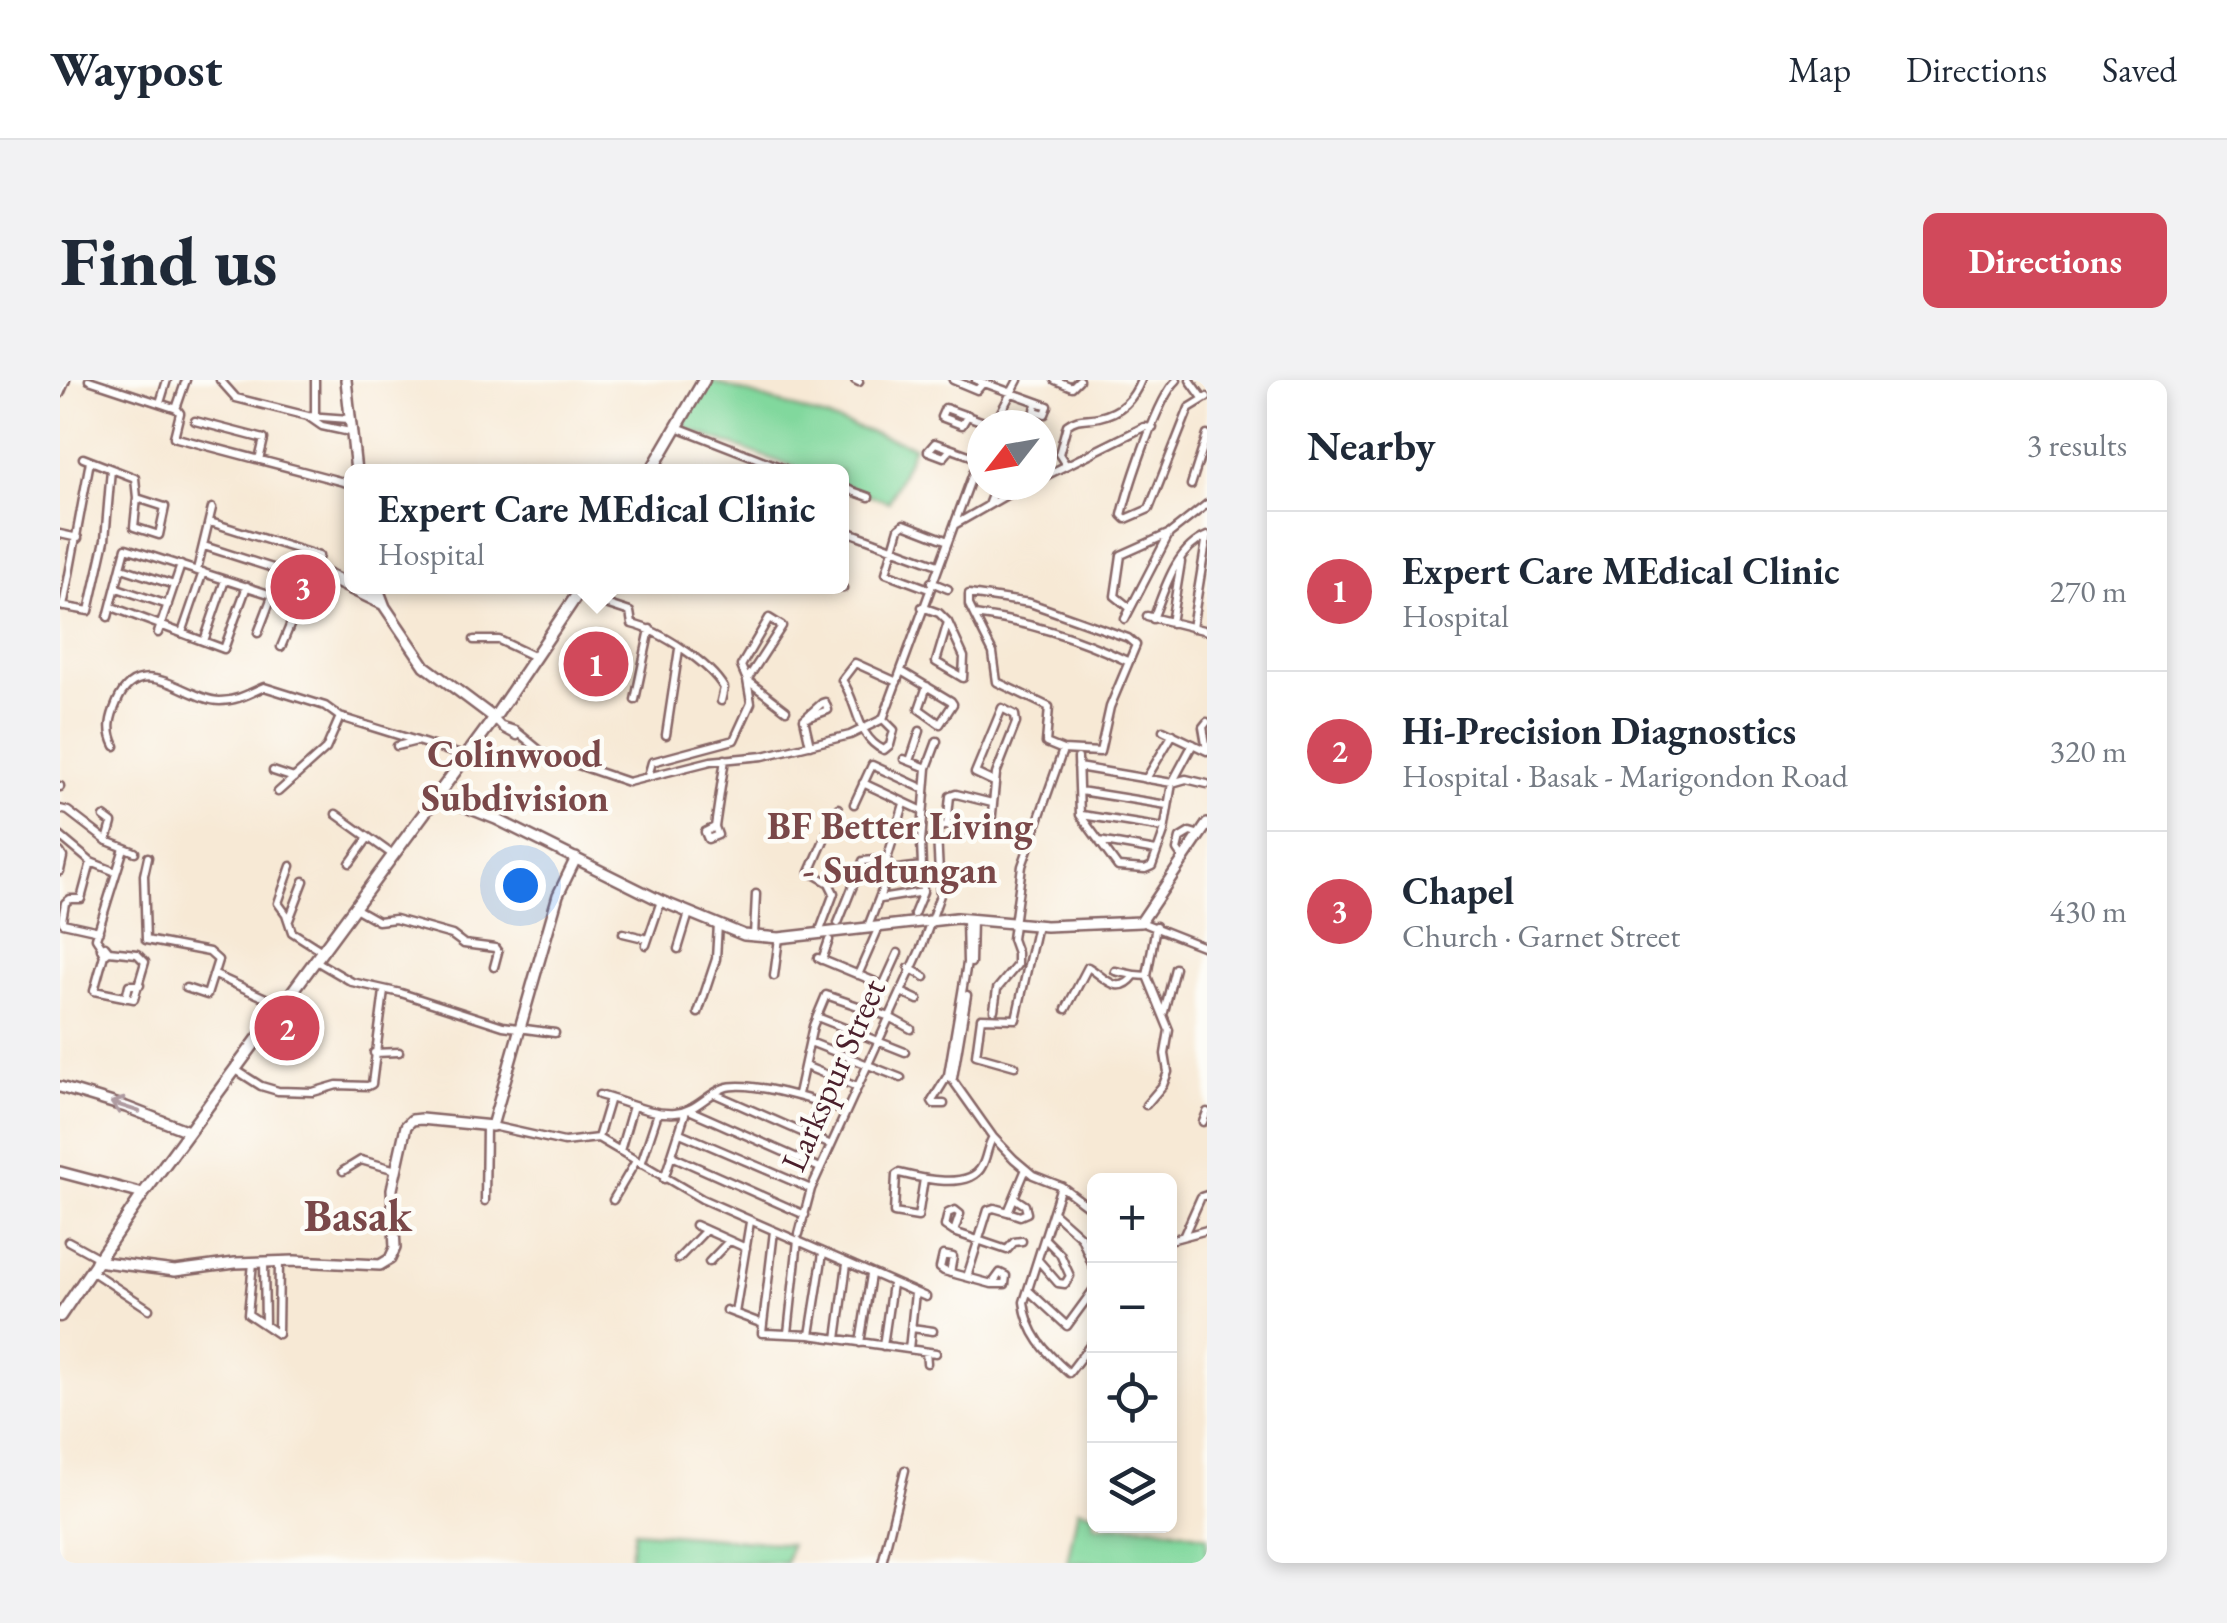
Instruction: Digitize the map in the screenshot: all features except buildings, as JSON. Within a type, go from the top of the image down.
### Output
[{"type":"main road","points":[[656,464],[704,380]]},
{"type":"main road","points":[[444,783],[497,721],[578,594]]},
{"type":"main road","points":[[60,1316],[143,1194],[355,908],[461,755],[497,721]]},
{"type":"street","points":[[60,394],[66,380]]},
{"type":"street","points":[[89,380],[176,409],[180,413],[174,437],[344,482]]},
{"type":"street","points":[[160,403],[168,380]]},
{"type":"street","points":[[176,409],[186,380]]},
{"type":"street","points":[[220,380],[236,398],[313,417],[350,432]]},
{"type":"street","points":[[313,417],[316,380]]},
{"type":"street","points":[[346,380],[355,464]]},
{"type":"street","points":[[954,380],[978,390],[980,381],[1036,402]]},
{"type":"street","points":[[1001,410],[1018,380]]},
{"type":"street","points":[[1055,380],[1077,383]]},
{"type":"street","points":[[1066,465],[1059,454],[1068,425],[1080,418],[1101,417],[1129,404],[1142,380]]},
{"type":"street","points":[[1177,380],[1162,397],[1128,489],[1122,515],[1126,519],[1149,509],[1187,412],[1205,397],[1190,380]]},
{"type":"street","points":[[313,417],[349,419]]},
{"type":"street","points":[[195,420],[264,439],[259,460]]},
{"type":"street","points":[[677,427],[770,464]]},
{"type":"street","points":[[1057,470],[1144,427],[1153,428]]},
{"type":"street","points":[[1191,485],[1207,435]]},
{"type":"street","points":[[951,450],[967,455]]},
{"type":"street","points":[[110,469],[105,540],[89,610],[62,606],[78,538],[86,460],[135,478],[134,527],[158,534],[166,506],[137,498]]},
{"type":"street","points":[[1196,464],[1207,470]]},
{"type":"street","points":[[380,594],[426,666],[497,721],[515,730],[543,754],[624,782],[726,759],[762,756],[863,731],[882,719],[967,489]]},
{"type":"street","points":[[849,490],[870,497]]},
{"type":"street","points":[[988,506],[990,500]]},
{"type":"street","points":[[954,526],[998,500]]},
{"type":"street","points":[[1130,608],[1116,596],[1121,556],[1169,534],[1207,504]]},
{"type":"street","points":[[182,633],[200,571],[212,508]]},
{"type":"street","points":[[210,522],[319,556],[281,647]]},
{"type":"street","points":[[948,541],[902,525],[886,573],[948,589]]},
{"type":"street","points":[[849,532],[938,565]]},
{"type":"street","points":[[60,534],[78,538]]},
{"type":"street","points":[[1125,619],[1169,534]]},
{"type":"street","points":[[1207,536],[1193,543],[1182,556],[1150,618],[1207,631]]},
{"type":"street","points":[[1192,628],[1207,536]]},
{"type":"street","points":[[1146,542],[1160,554]]},
{"type":"street","points":[[204,546],[344,582]]},
{"type":"street","points":[[108,617],[126,548],[300,604]]},
{"type":"street","points":[[1171,623],[1182,556]]},
{"type":"street","points":[[160,629],[181,565]]},
{"type":"street","points":[[122,568],[174,585]]},
{"type":"street","points":[[313,574],[344,587]]},
{"type":"street","points":[[204,641],[226,580]]},
{"type":"street","points":[[112,607],[160,629],[224,648],[248,586]]},
{"type":"street","points":[[117,588],[168,605]]},
{"type":"street","points":[[258,633],[273,594]]},
{"type":"street","points":[[361,594],[383,603]]},
{"type":"street","points":[[368,594],[383,603]]},
{"type":"street","points":[[587,594],[630,612],[632,624],[650,629],[714,674],[724,688],[721,701]]},
{"type":"street","points":[[970,594],[1030,603],[1128,638],[1136,645],[1110,707],[1100,752],[1063,750],[1044,740],[1050,709],[1047,704],[997,682],[993,653],[974,615],[967,599],[970,594]]},
{"type":"street","points":[[922,607],[939,613],[948,622],[964,658],[964,678],[936,662],[948,622]]},
{"type":"street","points":[[974,615],[1044,627],[1079,638],[1127,661]]},
{"type":"street","points":[[648,776],[652,762],[734,740],[751,703],[752,693],[747,680],[742,660],[769,618],[782,626],[747,680]]},
{"type":"street","points":[[635,700],[650,629]]},
{"type":"street","points":[[474,640],[498,640],[536,658]]},
{"type":"street","points":[[666,735],[679,649]]},
{"type":"street","points":[[882,719],[894,730],[887,749],[874,746],[863,731],[844,676],[855,662],[897,682]]},
{"type":"street","points":[[902,671],[927,686],[953,704],[940,724],[919,709],[927,686]]},
{"type":"street","points":[[115,746],[109,724],[119,696],[135,682],[145,680],[167,681],[219,701],[240,698],[264,687],[324,706],[340,718],[461,755]]},
{"type":"street","points":[[747,680],[786,710]]},
{"type":"street","points":[[992,803],[953,794],[949,799],[948,825],[990,834],[994,782],[1016,723],[1014,715],[1002,708],[975,772],[975,776],[994,782]]},
{"type":"street","points":[[278,792],[326,749],[340,718]]},
{"type":"street","points":[[804,720],[810,744]]},
{"type":"street","points":[[1207,722],[1203,726],[1207,751]]},
{"type":"street","points":[[1163,730],[1207,751]]},
{"type":"street","points":[[920,732],[907,760],[927,768]]},
{"type":"street","points":[[1146,779],[1172,734]]},
{"type":"street","points":[[397,746],[418,741]]},
{"type":"street","points":[[914,914],[924,892],[924,789],[936,741]]},
{"type":"street","points":[[1078,758],[1080,814],[1120,867],[1149,868],[1163,833],[1172,783],[1193,744]]},
{"type":"street","points":[[994,1010],[997,990],[1017,965],[1018,953],[1012,939],[1022,866],[1063,750]]},
{"type":"street","points":[[715,828],[726,759]]},
{"type":"street","points":[[854,804],[872,765],[924,789]]},
{"type":"street","points":[[1078,767],[1172,783],[1186,779],[1207,784]]},
{"type":"street","points":[[273,771],[295,778]]},
{"type":"street","points":[[863,783],[923,810]]},
{"type":"street","points":[[1079,791],[1167,805]]},
{"type":"street","points":[[436,795],[496,819],[660,901],[754,936],[779,938],[969,918],[1037,925],[1141,922],[1207,948]]},
{"type":"street","points":[[867,929],[890,870],[888,859],[904,804]]},
{"type":"street","points":[[819,933],[834,893],[829,882],[810,872],[838,808]]},
{"type":"street","points":[[60,809],[107,842],[135,852]]},
{"type":"street","points":[[336,814],[393,855]]},
{"type":"street","points":[[1080,814],[1163,833],[1178,841],[1183,860]]},
{"type":"street","points":[[104,817],[112,823],[107,842]]},
{"type":"street","points":[[1141,922],[1207,824]]},
{"type":"street","name":"Larkspur Street","points":[[788,1333],[809,1188],[940,895],[937,833],[938,828],[948,825]]},
{"type":"street","points":[[1178,841],[1190,832],[1200,835]]},
{"type":"street","points":[[60,836],[91,862],[116,872]]},
{"type":"street","points":[[350,864],[368,838]]},
{"type":"street","points":[[1099,841],[1156,851]]},
{"type":"street","points":[[105,951],[94,991],[126,998],[129,985],[140,985],[145,962],[137,954],[105,951],[96,938],[124,848]]},
{"type":"street","points":[[60,852],[60,870]]},
{"type":"street","points":[[148,856],[144,875],[146,940],[210,952],[218,960],[207,995],[186,988]]},
{"type":"street","points":[[485,1201],[489,1125],[558,895],[576,858]]},
{"type":"street","points":[[838,923],[863,860],[888,859]]},
{"type":"street","points":[[91,862],[81,899],[65,903],[62,920],[99,930]]},
{"type":"street","points":[[291,866],[277,898],[289,922],[298,938],[352,982],[518,1028],[555,1033]]},
{"type":"street","points":[[890,870],[922,866]]},
{"type":"street","points":[[289,922],[304,881]]},
{"type":"street","points":[[878,899],[924,892]]},
{"type":"street","points":[[754,936],[756,894]]},
{"type":"street","points":[[623,933],[647,942],[660,901]]},
{"type":"street","points":[[355,908],[378,922],[395,919],[452,935],[464,944],[495,948],[498,952],[494,967]]},
{"type":"street","points":[[678,948],[690,912]]},
{"type":"street","points":[[944,1104],[932,1101],[951,1076],[972,962],[967,950],[969,918]]},
{"type":"street","points":[[698,1013],[716,959],[718,923]]},
{"type":"street","points":[[1015,1066],[976,1055],[981,1018],[1016,1019],[1037,925]]},
{"type":"street","points":[[1146,1105],[1168,1072],[1165,1054],[1170,1030],[1147,976],[1156,926]]},
{"type":"street","points":[[858,975],[879,927]]},
{"type":"street","points":[[774,976],[779,938]]},
{"type":"street","points":[[829,940],[820,959],[883,985]]},
{"type":"street","points":[[878,996],[898,953]]},
{"type":"street","points":[[1066,1009],[1088,967],[1104,981],[1120,987],[1135,975]]},
{"type":"street","points":[[910,968],[925,977]]},
{"type":"street","points":[[1164,1013],[1175,968]]},
{"type":"street","points":[[1115,972],[1147,976]]},
{"type":"street","points":[[216,975],[283,1006]]},
{"type":"street","points":[[236,1070],[261,1086],[278,1091],[313,1092],[337,1085],[372,1084],[384,991]]},
{"type":"street","points":[[900,991],[918,1000]]},
{"type":"street","points":[[798,1094],[826,995],[911,1029]]},
{"type":"street","points":[[817,1017],[905,1052]]},
{"type":"street","points":[[810,1042],[902,1078]]},
{"type":"street","points":[[374,1054],[399,1052]]},
{"type":"street","points":[[805,1066],[856,1086]]},
{"type":"street","points":[[951,1076],[993,1136],[1026,1170],[1061,1186],[1087,1206]]},
{"type":"street","points":[[60,1087],[126,1107],[188,1132]]},
{"type":"street","points":[[664,1179],[687,1111],[728,1087],[798,1094],[845,1111]]},
{"type":"street","points":[[715,1094],[829,1145]]},
{"type":"street","points":[[599,1095],[658,1112],[687,1111],[819,1167]]},
{"type":"street","points":[[95,1263],[175,1271],[258,1262],[380,1265],[387,1262],[395,1248],[392,1189],[406,1126],[412,1120],[489,1125],[564,1142],[584,1142],[596,1137],[610,1098]]},
{"type":"street","points":[[805,1134],[820,1102]]},
{"type":"street","points":[[620,1151],[633,1106]]},
{"type":"street","points":[[613,1200],[638,1163],[658,1112]]},
{"type":"street","points":[[1203,1122],[1207,1112]]},
{"type":"street","points":[[680,1132],[809,1188]]},
{"type":"street","points":[[924,1179],[919,1215],[915,1218],[894,1214],[896,1175],[948,1182],[976,1173],[982,1168],[993,1136]]},
{"type":"street","points":[[596,1137],[664,1179],[750,1222],[799,1237],[847,1264],[926,1297]]},
{"type":"street","points":[[672,1156],[804,1214]]},
{"type":"street","points":[[343,1171],[361,1160],[396,1170]]},
{"type":"street","points":[[1008,1212],[1026,1170]]},
{"type":"street","points":[[60,1172],[143,1194]]},
{"type":"street","points":[[1061,1186],[1024,1302],[1030,1330],[1067,1372],[1072,1372],[1087,1350]]},
{"type":"street","points":[[1184,1235],[1201,1197],[1207,1195]]},
{"type":"street","points":[[967,1277],[988,1210],[1020,1216],[1026,1213],[1026,1205],[1016,1200]]},
{"type":"street","points":[[1054,1214],[1081,1237],[1091,1263]]},
{"type":"street","points":[[750,1222],[730,1312],[763,1324]]},
{"type":"street","points":[[694,1226],[746,1248]]},
{"type":"street","points":[[678,1259],[706,1230]]},
{"type":"street","points":[[1177,1238],[1207,1230]]},
{"type":"street","points":[[774,1232],[762,1333],[936,1353]]},
{"type":"street","points":[[954,1232],[1007,1250],[1014,1242],[1022,1241]]},
{"type":"street","points":[[1038,1260],[1058,1283],[1065,1284],[1070,1276],[1060,1254],[1044,1238]]},
{"type":"street","points":[[68,1241],[149,1309]]},
{"type":"street","points":[[710,1262],[730,1241]]},
{"type":"street","points":[[810,1336],[822,1252]]},
{"type":"street","points":[[258,1262],[248,1312],[280,1333],[279,1262]]},
{"type":"street","points":[[258,1262],[265,1326]]},
{"type":"street","points":[[837,1340],[847,1264]]},
{"type":"street","points":[[950,1273],[992,1284]]},
{"type":"street","points":[[860,1343],[871,1275]]},
{"type":"street","points":[[883,1346],[892,1284]]},
{"type":"street","points":[[1028,1290],[1067,1326],[1087,1299]]},
{"type":"street","points":[[909,1349],[915,1293]]},
{"type":"street","points":[[912,1328],[934,1331]]},
{"type":"street","points":[[926,1352],[927,1363]]},
{"type":"street","points":[[882,1563],[905,1470]]},
{"type":"green space","points":[[707,380],[914,446],[889,502],[849,488],[849,464],[785,464],[682,427]]},
{"type":"green space","points":[[1078,1509],[1087,1511],[1087,1533],[1177,1531],[1207,1537],[1207,1563],[1067,1563]]},
{"type":"green space","points":[[634,1531],[791,1544],[786,1563],[629,1563]]},
{"type":"place","name":"Chapel","points":[[303,587]]},
{"type":"place","name":"Expert Care MEdical Clinic","points":[[596,664]]},
{"type":"place","name":"Hi-Precision Diagnostics","points":[[287,1028]]},
{"type":"district","name":"Colinwood Subdivision","points":[[515,776]]},
{"type":"district","name":"BF Better Living - Sudtungan","points":[[900,848]]},
{"type":"district","name":"Basak","points":[[358,1215]]}]
